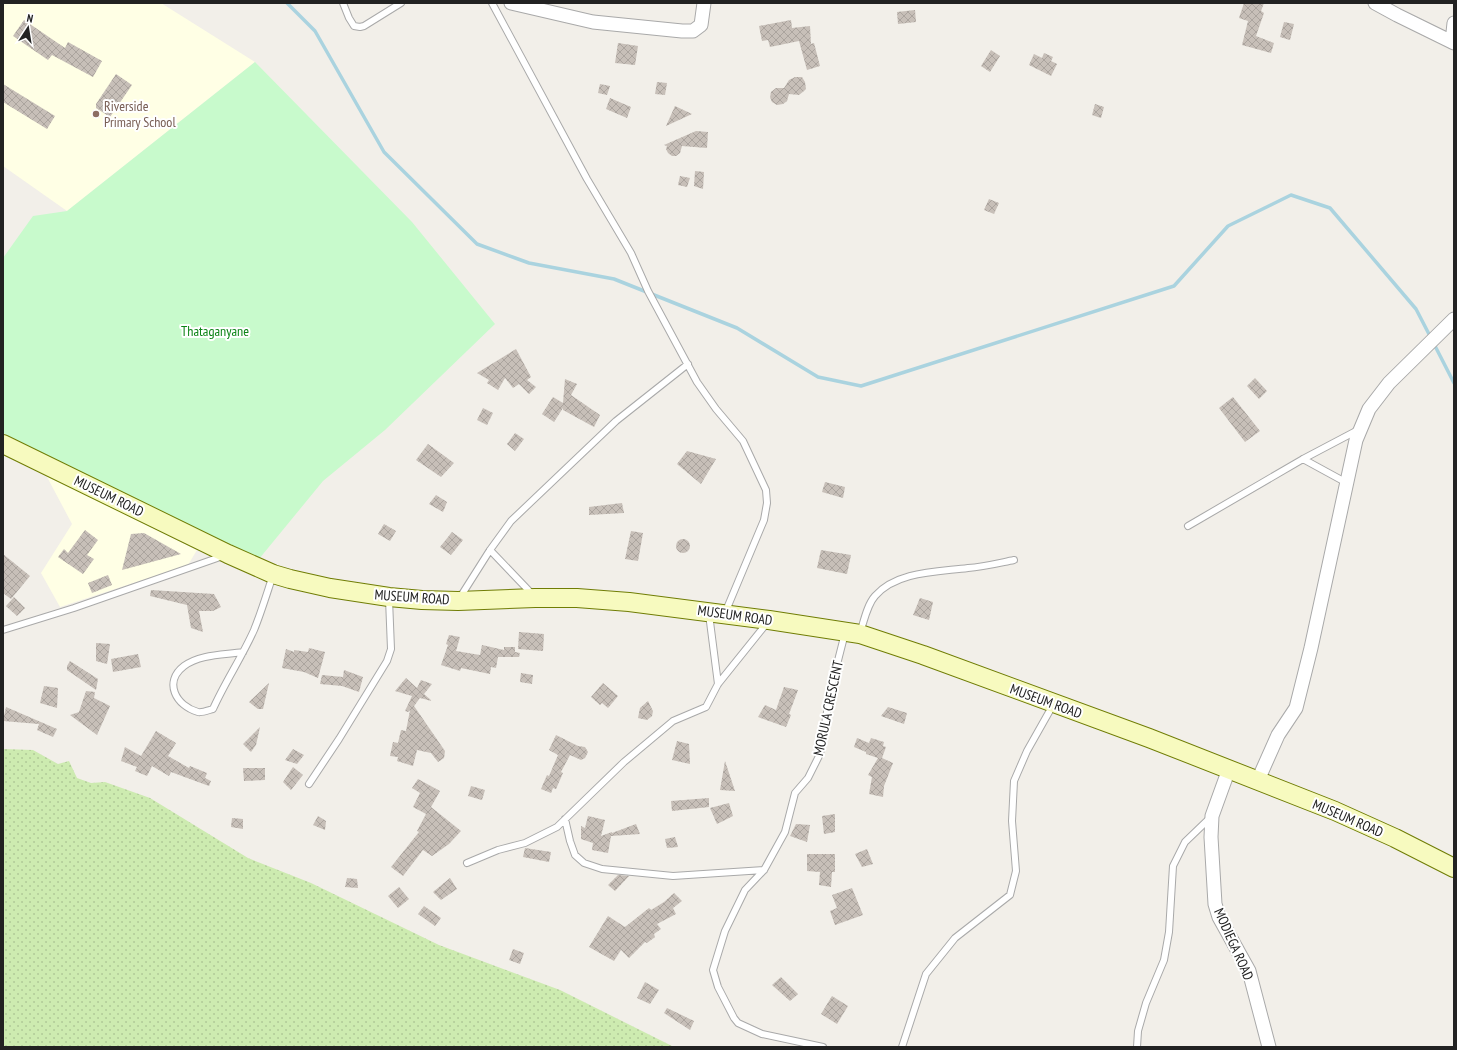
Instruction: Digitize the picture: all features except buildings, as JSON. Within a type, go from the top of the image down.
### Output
[{"type":"street","points":[[511,3],[593,22],[693,31],[701,25],[704,3]]},
{"type":"street","points":[[1375,3],[1397,16],[1453,43],[1454,23]]},
{"type":"street","points":[[1258,780],[1278,734],[1296,708],[1313,640],[1359,429],[1369,409],[1389,383],[1454,319]]},
{"type":"street","name":"MUSEUM ROAD","points":[[3,444],[228,554],[274,574],[330,588],[389,597],[458,601],[577,598],[629,602],[769,620],[853,633],[930,658],[1258,780],[1335,811],[1395,838],[1454,868]]},
{"type":"street","name":"MODIEGA ROAD","points":[[1229,769],[1212,816],[1211,837],[1215,904],[1219,917],[1249,971],[1269,1047]]},
{"type":"lane","points":[[343,3],[354,26],[360,27],[401,3]]},
{"type":"lane","points":[[492,3],[587,179],[631,253],[648,291],[697,382],[743,441],[766,490],[767,503],[764,520],[717,613],[718,684]]},
{"type":"lane","points":[[458,601],[490,550],[511,521],[610,427],[688,364]]},
{"type":"lane","points":[[1188,526],[1303,459],[1359,429]]},
{"type":"lane","points":[[1303,459],[1347,483]]},
{"type":"lane","points":[[490,550],[535,598]]},
{"type":"lane","points":[[3,630],[14,628],[74,608],[228,554]]},
{"type":"lane","name":"MORULA CRESCENT","points":[[823,1047],[762,1034],[738,1024],[718,987],[713,970],[725,931],[745,890],[764,870],[785,832],[796,793],[808,778],[820,754],[831,688],[853,633],[874,596],[885,587],[916,574],[931,571],[970,568],[1014,560]]},
{"type":"lane","points":[[243,652],[198,658],[183,667],[174,679],[174,693],[183,704],[199,712],[213,709],[221,691],[243,652],[254,630],[274,574]]},
{"type":"lane","points":[[309,784],[339,739],[387,661],[391,649],[389,597]]},
{"type":"lane","points":[[467,863],[498,850],[525,843],[557,827],[624,762],[673,721],[706,707],[718,684],[769,620]]},
{"type":"lane","points":[[902,1047],[926,974],[955,938],[1010,895],[1016,871],[1012,821],[1014,781],[1026,751],[1053,703]]},
{"type":"lane","points":[[1137,1047],[1138,1031],[1146,1003],[1165,953],[1169,932],[1173,866],[1185,842],[1212,816]]},
{"type":"lane","points":[[565,819],[575,855],[584,863],[602,869],[673,876],[764,870]]},
{"type":"shaded area","name":"Riverside Primary School","points":[[3,3],[161,3],[255,62],[67,211],[3,166]]},
{"type":"shaded area","points":[[46,475],[197,550],[188,565],[60,607],[41,573],[72,524]]},
{"type":"green space","name":"Thataganyane","points":[[255,62],[412,222],[495,324],[385,430],[323,481],[259,559],[200,534],[3,433],[3,258],[33,216],[67,211]]},
{"type":"green space","points":[[3,749],[33,750],[58,764],[69,761],[77,778],[91,783],[105,782],[150,798],[248,858],[311,883],[439,945],[560,990],[674,1047],[3,1047]]},
{"type":"waterway","points":[[287,3],[315,31],[384,152],[477,244],[529,263],[614,279],[737,328],[818,377],[861,386],[1174,286],[1228,226],[1291,195],[1330,208],[1416,309],[1431,338]]},
{"type":"waterway","points":[[1434,344],[1454,383]]},
{"type":"place","name":"Riverside Primary School","points":[[96,114]]}]
